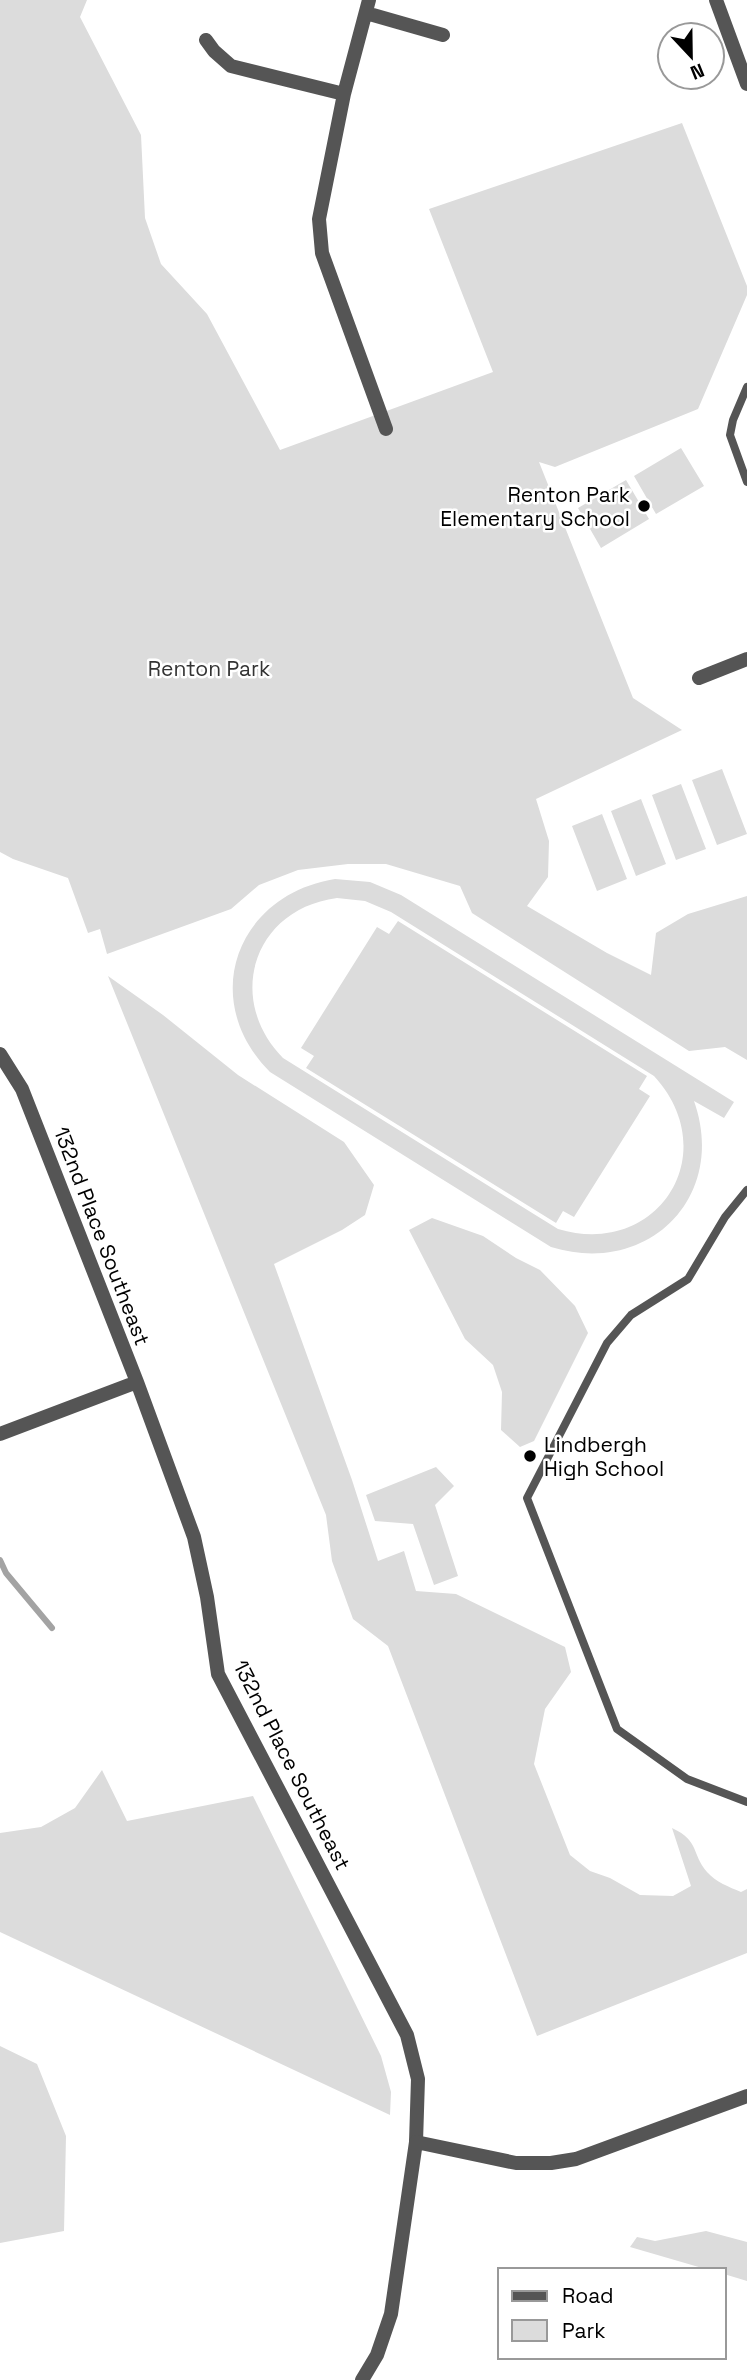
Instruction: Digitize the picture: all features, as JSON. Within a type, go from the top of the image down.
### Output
[{"type":"street","points":[[716,0],[747,84]]},
{"type":"street","points":[[386,429],[322,253],[319,219],[344,94],[367,7],[443,35]]},
{"type":"street","points":[[206,40],[231,66],[344,94]]},
{"type":"street","points":[[699,678],[747,659]]},
{"type":"street","name":"132nd Place Southeast","points":[[0,1054],[22,1089],[137,1382],[194,1537],[207,1597],[218,1674],[407,2035],[418,2079],[416,2142],[391,2314],[377,2355],[362,2380]]},
{"type":"street","points":[[0,1434],[137,1382]]},
{"type":"street","points":[[416,2142],[516,2163],[576,2160],[747,2096]]},
{"type":"lane","points":[[747,387],[733,420],[730,435],[747,482]]},
{"type":"lane","points":[[747,1190],[725,1217],[688,1279],[631,1315],[607,1343],[527,1498],[617,1729],[687,1779],[747,1802]]},
{"type":"green space","name":"Renton Park","points":[[0,0],[87,0],[80,17],[141,135],[145,218],[161,264],[207,314],[280,450],[493,372],[429,209],[682,123],[747,286],[747,295],[698,409],[555,467],[539,462],[633,698],[682,730],[536,799],[549,841],[548,877],[527,906],[607,953],[651,975],[656,933],[688,914],[747,896],[747,1060],[725,1047],[689,1051],[472,913],[460,886],[386,864],[348,864],[298,870],[259,885],[231,909],[107,954],[100,929],[88,933],[68,878],[0,852]]},
{"type":"green space","points":[[681,448],[704,486],[656,514],[634,476]]},
{"type":"green space","points":[[626,480],[649,519],[601,548],[578,508]]},
{"type":"green space","points":[[722,769],[747,834],[717,845],[692,780]]},
{"type":"green space","points":[[681,784],[706,849],[676,860],[652,795]]},
{"type":"green space","points":[[641,799],[666,864],[636,876],[611,811]]},
{"type":"green space","points":[[602,814],[627,879],[597,891],[572,826]]},
{"type":"green space","points":[[335,879],[370,882],[401,895],[734,1102],[724,1118],[694,1101],[702,1136],[700,1169],[689,1197],[672,1221],[648,1239],[619,1250],[586,1253],[551,1247],[270,1072],[248,1044],[236,1014],[233,984],[238,954],[252,928],[273,906],[301,889]],"holes":[[[337,898],[365,901],[391,912],[654,1076],[674,1106],[683,1137],[681,1166],[670,1193],[651,1214],[625,1229],[594,1234],[558,1229],[283,1058],[265,1035],[255,1010],[252,984],[257,960],[268,938],[285,919],[308,906]]]},
{"type":"green space","points":[[398,921],[647,1076],[639,1089],[650,1096],[574,1217],[563,1211],[556,1223],[306,1068],[314,1056],[301,1048],[377,927],[389,934]]},
{"type":"green space","points":[[108,976],[163,1015],[238,1075],[344,1142],[374,1185],[365,1215],[342,1230],[274,1264],[352,1480],[378,1561],[404,1551],[416,1591],[456,1594],[565,1647],[571,1672],[545,1709],[534,1764],[570,1855],[590,1871],[610,1878],[640,1895],[673,1896],[691,1886],[672,1828],[687,1838],[711,1876],[741,1892],[747,1889],[747,1953],[537,2036],[388,1646],[353,1619],[332,1561],[326,1515]]},
{"type":"green space","points":[[432,1218],[483,1236],[540,1270],[575,1306],[588,1333],[534,1441],[520,1447],[501,1430],[502,1392],[493,1365],[465,1339],[409,1230]]},
{"type":"green space","points":[[436,1467],[454,1486],[435,1505],[458,1576],[434,1585],[413,1524],[375,1521],[366,1495]]},
{"type":"green space","points":[[102,1770],[127,1821],[253,1796],[381,2056],[391,2092],[390,2115],[0,1932],[0,1833],[41,1827],[75,1808]]},
{"type":"green space","points":[[0,2046],[37,2064],[66,2136],[64,2231],[0,2243]]},
{"type":"green space","points":[[706,2231],[747,2242],[747,2281],[726,2275],[726,2268],[702,2268],[630,2247],[637,2237],[655,2241]]},
{"type":"waterway","points":[[0,1560],[6,1573],[52,1628]]},
{"type":"place","name":"Renton Park Elementary School","points":[[644,506]]},
{"type":"place","name":"Lindbergh High School","points":[[530,1456]]}]
